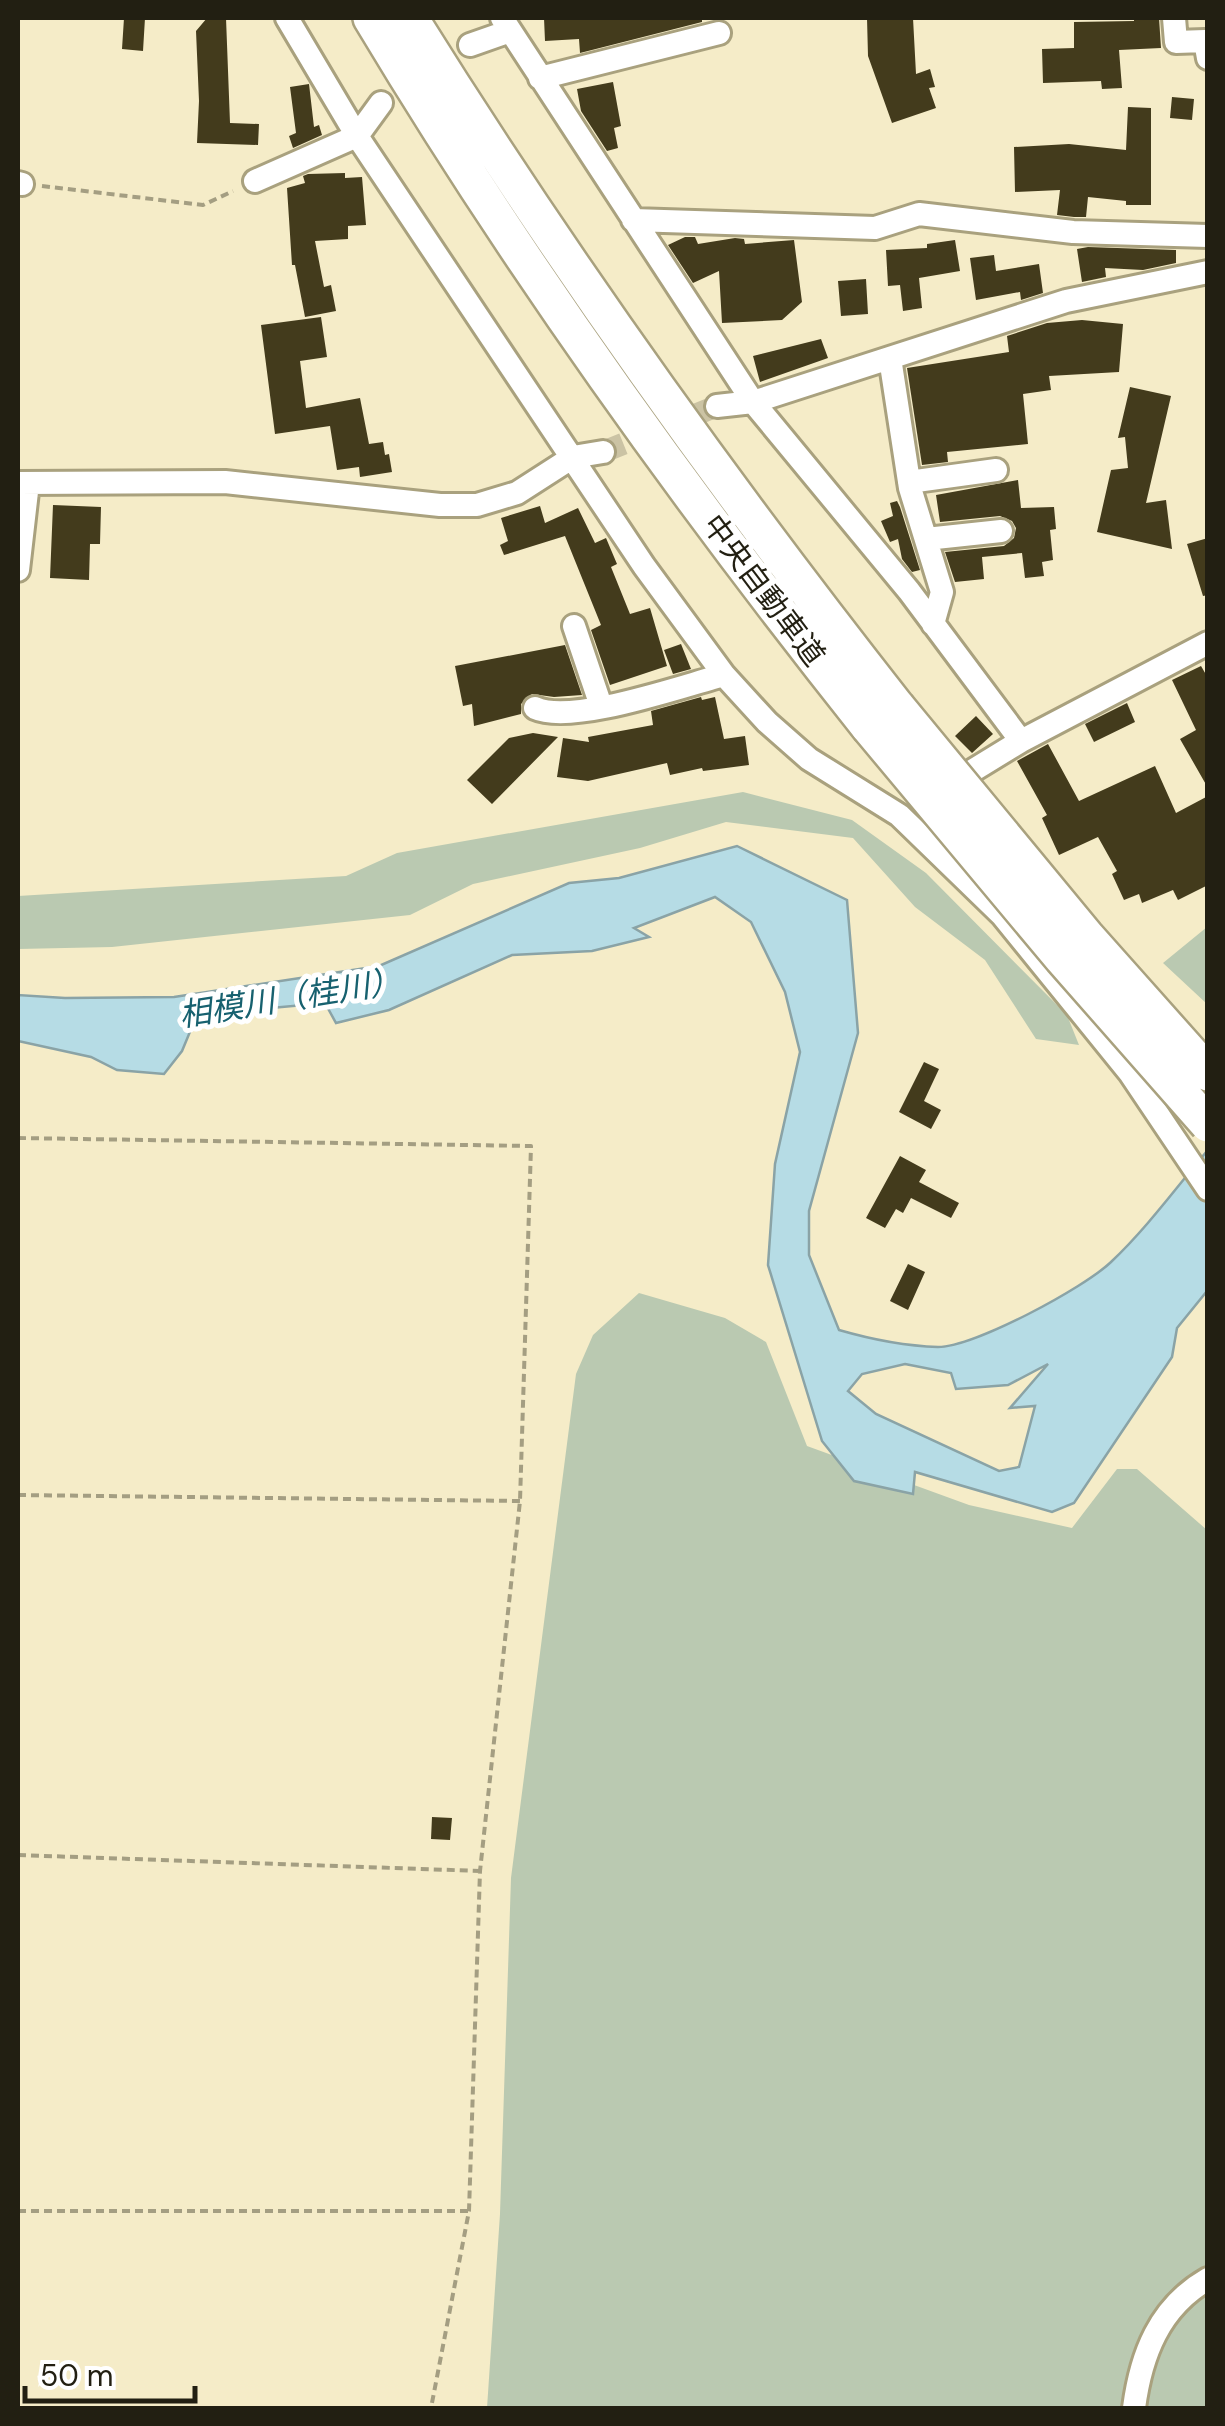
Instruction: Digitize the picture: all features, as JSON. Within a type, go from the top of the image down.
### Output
[{"type":"highway","name":"中央自動車道","points":[[410,18],[475,121],[883,717],[1062,958],[1208,1124]]},
{"type":"highway","name":"中央自動車道","points":[[372,19],[566,319],[758,584],[1208,1073]]},
{"type":"street","points":[[288,18],[357,136],[644,566],[724,675],[767,722],[809,759],[898,815],[1002,915],[1130,1073],[1208,1190]]},
{"type":"street","points":[[1174,18],[1176,42],[1205,41],[1208,58]]},
{"type":"street","points":[[470,44],[506,24],[752,402],[933,624],[1021,741]]},
{"type":"street","points":[[540,78],[719,33]]},
{"type":"street","points":[[255,182],[357,136],[381,104]]},
{"type":"street","points":[[634,220],[875,228],[919,214],[1073,232],[1208,236]]},
{"type":"street","points":[[717,406],[752,402],[1066,300],[1208,272]]},
{"type":"street","points":[[890,358],[908,482],[942,592],[933,624]]},
{"type":"street","points":[[18,570],[23,483],[225,482],[440,506],[477,505],[518,492],[573,457],[603,452]]},
{"type":"street","points":[[908,482],[996,470]]},
{"type":"street","points":[[926,539],[1000,532]]},
{"type":"street","points":[[574,626],[601,706]]},
{"type":"street","points":[[898,815],[1021,741],[1208,643]]},
{"type":"street","points":[[535,708],[561,715],[724,675]]},
{"type":"street","points":[[1134,2408],[1149,2341],[1185,2292],[1208,2279]]},
{"type":"path","points":[[20,184],[203,205],[255,182]]},
{"type":"path","points":[[18,1138],[531,1146],[520,1501],[480,1871],[468,2210],[431,2408]]},
{"type":"path","points":[[18,1495],[520,1501]]},
{"type":"path","points":[[18,1855],[480,1871]]},
{"type":"path","points":[[18,2211],[468,2210]]},
{"type":"green space","points":[[743,792],[852,820],[926,873],[1067,1015],[1079,1045],[1036,1039],[985,960],[915,907],[853,838],[726,822],[640,848],[473,884],[410,915],[112,947],[18,949],[18,896],[346,876],[397,853]]},
{"type":"green space","points":[[1207,927],[1207,1004],[1163,963]]},
{"type":"green space","points":[[639,1293],[725,1318],[766,1342],[807,1446],[969,1505],[1072,1528],[1117,1469],[1137,1469],[1207,1530],[1207,2408],[487,2408],[500,2214],[511,1878],[576,1374],[593,1335]]},
{"type":"water","name":"相模川（桂川）","points":[[737,846],[847,900],[858,1033],[809,1211],[809,1255],[839,1330],[888,1342],[938,1347],[976,1337],[1028,1314],[1111,1262],[1207,1151],[1207,1291],[1177,1328],[1172,1357],[1074,1503],[1052,1512],[915,1472],[913,1494],[854,1481],[822,1441],[768,1265],[775,1164],[800,1052],[785,992],[751,922],[715,897],[634,928],[649,937],[592,951],[512,955],[389,1010],[336,1023],[325,1003],[194,1022],[182,1051],[164,1074],[117,1070],[91,1057],[18,1041],[18,995],[174,997],[379,966],[569,883],[619,878]],"holes":[[[905,1364],[951,1373],[956,1389],[1008,1385],[1048,1364],[1010,1408],[1035,1406],[1019,1467],[999,1471],[876,1414],[848,1391],[862,1374]]]},
{"type":"building","points":[[124,18],[145,18],[143,51],[122,49]]},
{"type":"building","points":[[207,18],[226,18],[230,123],[259,124],[258,145],[197,143],[196,31]]},
{"type":"building","points":[[544,18],[702,18],[702,22],[580,53],[579,39],[545,41]]},
{"type":"building","points":[[867,18],[913,18],[916,74],[930,69],[935,87],[929,88],[936,108],[892,123],[868,56]]},
{"type":"building","points":[[1159,18],[1161,48],[1119,50],[1122,88],[1102,89],[1101,81],[1043,83],[1042,49],[1074,48],[1074,22]]},
{"type":"building","points":[[613,82],[621,126],[614,128],[618,148],[607,151],[581,111],[577,89]]},
{"type":"building","points":[[309,84],[314,127],[319,125],[322,135],[293,148],[289,136],[296,133],[290,87]]},
{"type":"building","points":[[1172,97],[1194,99],[1192,120],[1170,118]]},
{"type":"building","points":[[1128,107],[1151,108],[1151,205],[1126,205],[1126,201],[1088,197],[1086,217],[1074,217],[1057,215],[1060,190],[1015,192],[1014,147],[1069,144],[1126,150]]},
{"type":"building","points":[[345,173],[345,178],[362,177],[366,225],[348,226],[348,239],[315,241],[324,287],[331,285],[336,311],[305,317],[292,265],[287,188],[305,183],[303,176],[308,174]]},
{"type":"building","points":[[695,237],[698,244],[735,238],[744,239],[745,244],[794,240],[802,302],[782,320],[722,323],[719,271],[693,283],[668,245]]},
{"type":"building","points":[[955,240],[960,271],[919,278],[922,308],[903,311],[900,285],[888,286],[886,250],[927,248],[927,244]]},
{"type":"building","points":[[1077,249],[1176,250],[1176,263],[1143,270],[1105,268],[1106,277],[1082,282]]},
{"type":"building","points":[[994,255],[996,271],[1039,264],[1043,293],[1021,300],[1020,292],[976,300],[970,258]]},
{"type":"building","points":[[866,279],[868,314],[841,316],[838,281]]},
{"type":"building","points":[[321,317],[327,357],[300,361],[306,408],[360,398],[369,444],[383,442],[392,472],[360,477],[359,467],[337,470],[330,426],[275,434],[261,325]]},
{"type":"building","points":[[1082,320],[1123,324],[1119,372],[1049,376],[1051,390],[1023,394],[1028,444],[947,452],[948,462],[922,465],[907,368],[1009,352],[1007,336],[1047,323]]},
{"type":"building","points":[[821,339],[828,358],[760,382],[753,356]]},
{"type":"building","points":[[1130,387],[1171,396],[1146,503],[1166,500],[1172,549],[1097,532],[1111,470],[1128,468],[1125,437],[1118,438]]},
{"type":"building","points":[[1018,480],[1021,508],[1054,507],[1056,529],[1050,530],[1053,560],[1042,562],[1044,576],[1025,578],[1022,553],[982,557],[984,579],[955,582],[945,552],[1004,546],[1014,538],[1016,528],[1012,521],[1000,516],[940,522],[936,495]]},
{"type":"building","points":[[897,501],[920,570],[912,572],[902,559],[898,539],[890,542],[881,521],[893,516],[890,503]]},
{"type":"building","points":[[53,505],[101,507],[100,544],[90,544],[89,580],[50,578]]},
{"type":"building","points":[[540,506],[545,523],[578,508],[595,543],[606,538],[617,564],[611,567],[630,614],[650,608],[667,666],[610,685],[591,630],[601,625],[565,536],[504,555],[500,545],[508,541],[501,518]]},
{"type":"building","points":[[1208,538],[1208,595],[1203,596],[1187,544]]},
{"type":"building","points":[[681,644],[691,669],[673,674],[664,650]]},
{"type":"building","points":[[565,645],[582,695],[532,694],[521,704],[521,714],[474,726],[472,704],[463,706],[455,666]]},
{"type":"building","points":[[1201,666],[1208,678],[1208,788],[1180,739],[1196,730],[1172,680]]},
{"type":"building","points":[[715,697],[724,739],[745,736],[749,765],[670,775],[667,763],[588,781],[557,777],[563,738],[589,742],[588,737],[653,725],[651,711]]},
{"type":"building","points":[[1127,703],[1135,722],[1094,742],[1085,724]]},
{"type":"building","points":[[976,716],[993,734],[972,753],[955,736]]},
{"type":"building","points":[[533,733],[558,737],[492,804],[467,780],[509,738]]},
{"type":"building","points":[[1048,744],[1079,801],[1155,766],[1176,813],[1208,796],[1208,885],[1178,900],[1173,890],[1142,903],[1139,894],[1124,900],[1112,874],[1117,871],[1098,837],[1059,855],[1042,818],[1047,815],[1017,761]]},
{"type":"building","points":[[924,1062],[939,1069],[924,1101],[941,1110],[931,1129],[899,1112]]},
{"type":"building","points":[[900,1156],[926,1170],[919,1182],[959,1203],[951,1218],[911,1198],[903,1213],[896,1209],[885,1228],[866,1218]]},
{"type":"building","points":[[908,1264],[925,1272],[908,1310],[890,1301]]},
{"type":"building","points":[[432,1817],[452,1818],[450,1840],[431,1839]]},
{"type":"tunnel","points":[[603,452],[717,406]]}]
